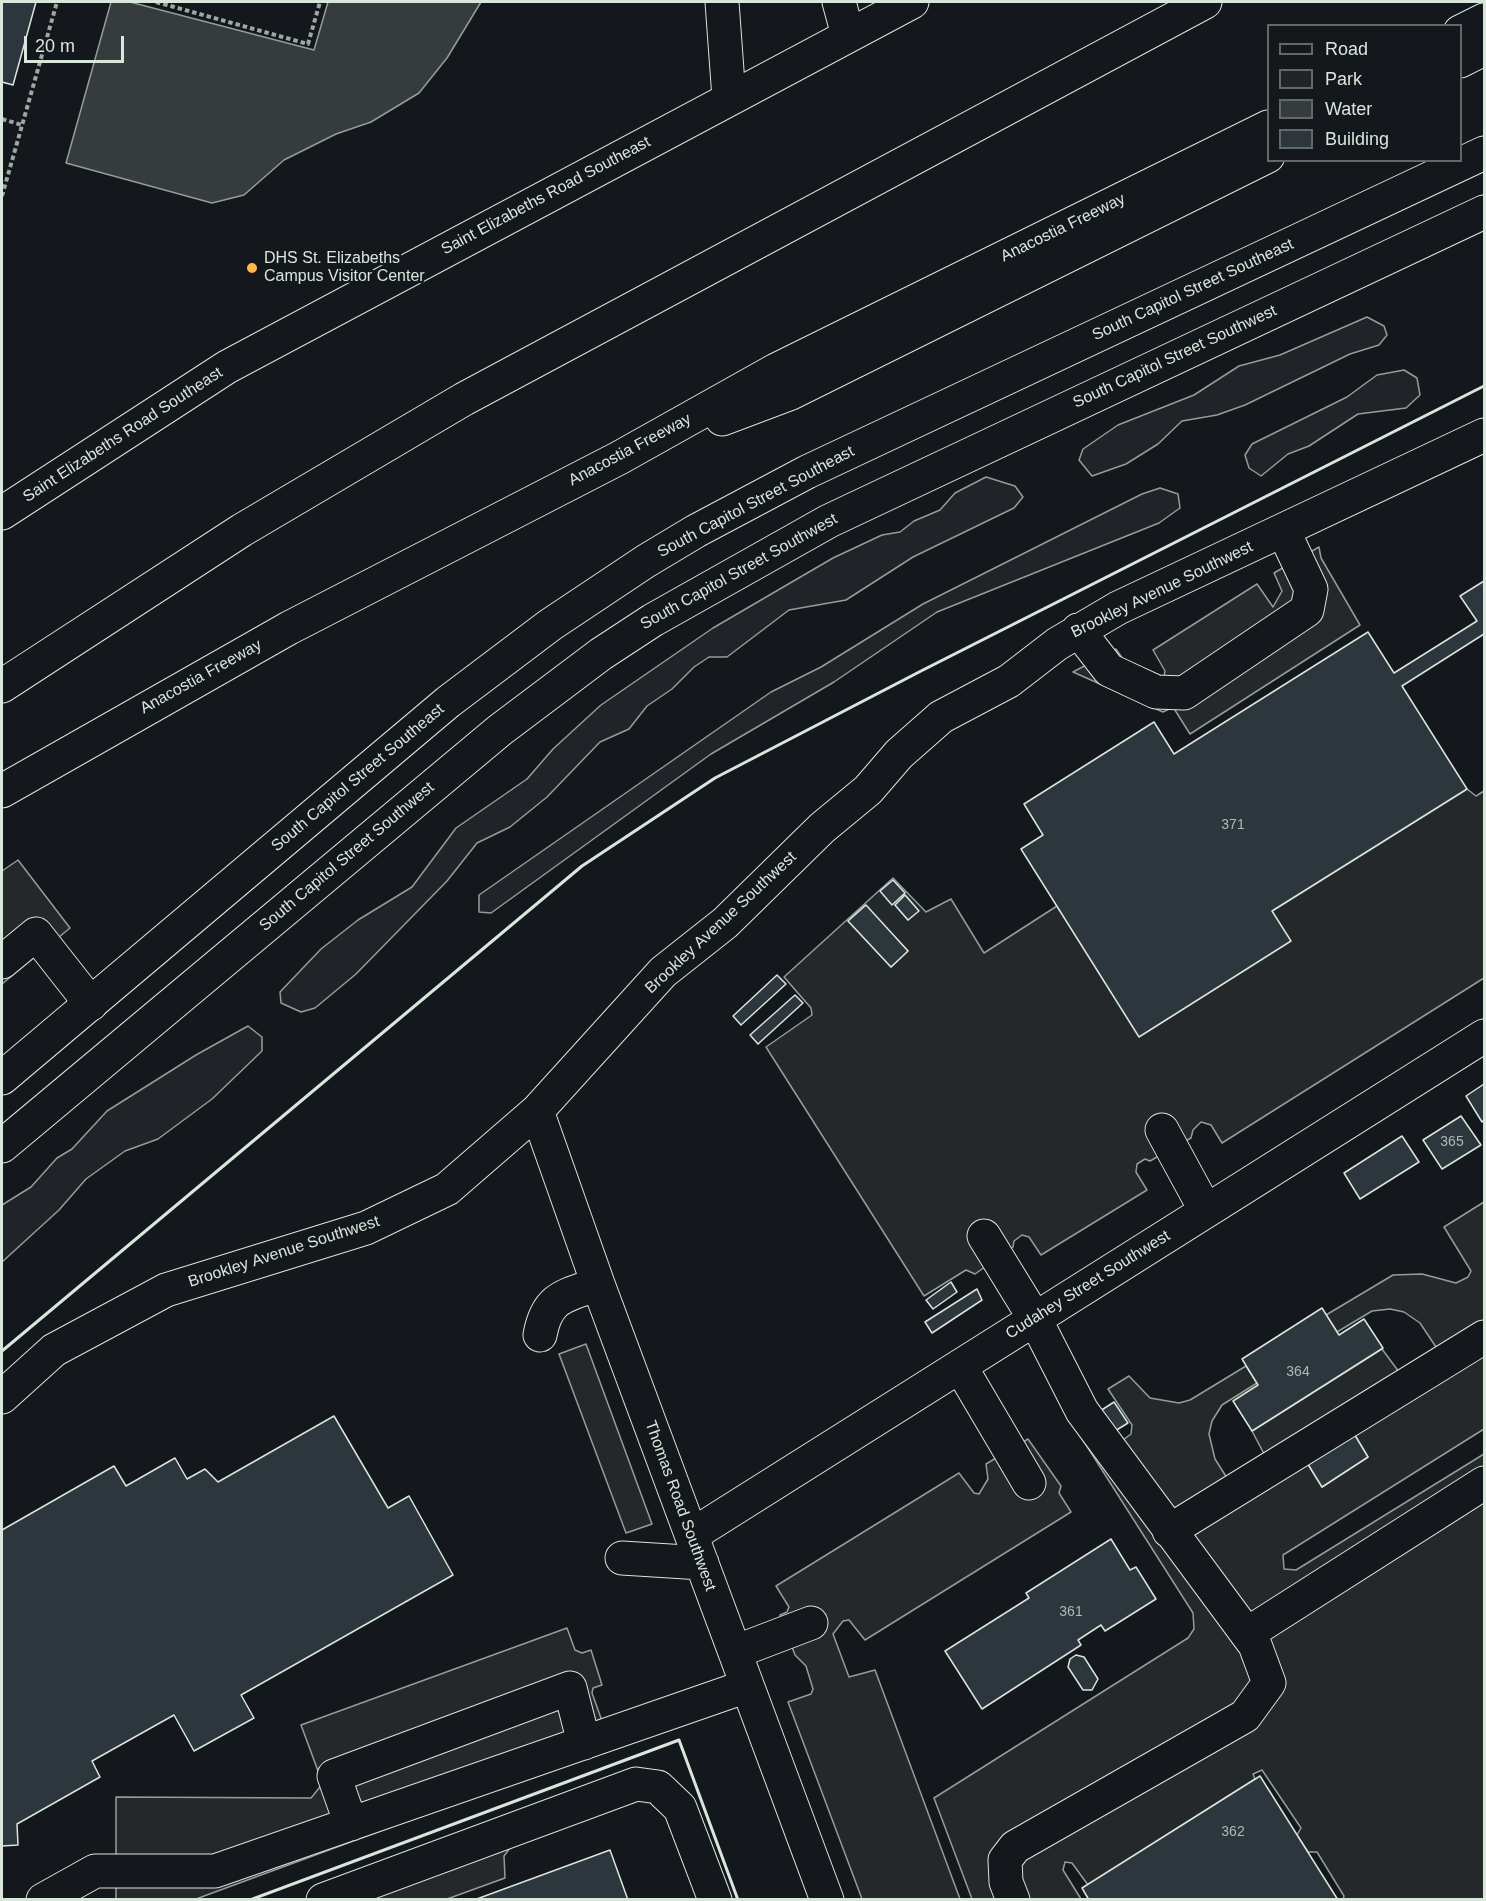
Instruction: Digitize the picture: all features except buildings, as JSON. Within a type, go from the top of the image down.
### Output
[{"type":"main road","points":[[722,2],[729,98]]},
{"type":"main road","points":[[839,2],[848,35]]},
{"type":"main road","name":"Saint Elizabeths Road Southeast","points":[[2,513],[227,367],[912,2]]},
{"type":"main road","points":[[2,686],[242,530],[473,393],[1205,2]]},
{"type":"main road","points":[[1462,32],[1485,20]]},
{"type":"main road","points":[[1462,60],[1485,49]]},
{"type":"main road","name":"Anacostia Freeway","points":[[2,791],[289,628],[619,458],[776,370],[1267,128]]},
{"type":"main road","name":"South Capitol Street Southeast","points":[[2,1078],[456,695],[558,619],[666,549],[750,501],[862,445],[1485,153]]},
{"type":"main road","points":[[619,458],[791,393],[1267,157]]},
{"type":"main road","name":"South Capitol Street Southwest","points":[[2,1146],[476,750],[551,690],[652,620],[709,586],[838,516],[1485,212]]},
{"type":"main road","name":"Brookley Avenue Southwest","points":[[2,1397],[54,1350],[166,1290],[366,1228],[447,1189],[537,1111],[663,972],[725,923],[822,828],[868,790],[898,754],[940,717],[1009,681],[1078,630],[1181,578],[1485,435]]},
{"type":"main road","points":[[1078,630],[1109,670],[1155,692],[1184,693],[1307,610],[1311,589],[1283,530]]},
{"type":"main road","points":[[2,962],[36,934],[91,1004]]},
{"type":"main road","name":"Cudahey Street Southwest","points":[[697,1549],[960,1365],[1485,1036]]},
{"type":"main road","name":"Thomas Road Southwest","points":[[537,1111],[598,1284],[827,1899]]},
{"type":"main road","points":[[1162,1130],[1206,1211]]},
{"type":"main road","points":[[984,1236],[1035,1319],[1082,1411],[1255,1645],[1269,1683],[1245,1716],[1015,1847],[1005,1860],[1006,1882],[1013,1899]]},
{"type":"main road","points":[[540,1335],[544,1313],[560,1298],[598,1284]]},
{"type":"main road","points":[[1169,1531],[1485,1337]]},
{"type":"main road","points":[[960,1365],[1029,1483]]},
{"type":"main road","points":[[1247,1634],[1485,1483]]},
{"type":"main road","points":[[622,1558],[697,1549]]},
{"type":"main road","points":[[735,1653],[811,1623]]},
{"type":"main road","points":[[43,1899],[95,1871],[215,1871],[747,1686]]},
{"type":"main road","points":[[351,1824],[334,1776],[570,1688],[584,1743]]},
{"type":"main road","points":[[323,1899],[636,1784],[658,1786],[680,1808],[715,1899]]},
{"type":"path","points":[[2,196],[57,2]]},
{"type":"path","points":[[156,2],[308,44],[320,2]]},
{"type":"path","points":[[2,119],[22,124]]},
{"type":"green space","points":[[1367,317],[1384,326],[1387,335],[1379,345],[1350,354],[1245,405],[1217,415],[1182,421],[1158,444],[1126,464],[1092,476],[1079,460],[1083,449],[1118,425],[1194,395],[1239,366],[1280,355]]},
{"type":"green space","points":[[1404,370],[1417,378],[1420,395],[1406,408],[1358,414],[1309,446],[1288,454],[1261,476],[1249,468],[1245,455],[1252,444],[1347,397],[1377,375]]},
{"type":"green space","points":[[986,477],[1015,486],[1023,497],[1014,508],[913,557],[846,600],[789,610],[727,657],[709,657],[694,667],[672,689],[647,706],[629,729],[600,742],[547,797],[510,827],[477,843],[447,881],[356,974],[315,1008],[301,1012],[281,1003],[280,992],[321,949],[358,920],[412,887],[456,828],[527,779],[553,749],[601,705],[713,628],[833,558],[882,535],[900,532],[914,521],[940,510],[955,493]]},
{"type":"green space","points":[[1160,488],[1178,494],[1180,508],[1159,523],[937,612],[834,682],[711,754],[491,913],[479,912],[479,895],[771,692],[821,667],[923,604],[1142,494]]},
{"type":"green space","points":[[248,1026],[262,1037],[262,1051],[212,1099],[158,1139],[125,1151],[86,1179],[59,1210],[2,1262],[2,1205],[31,1187],[57,1158],[72,1149],[107,1111],[196,1055]]},
{"type":"shaded area","points":[[1319,547],[1321,558],[1360,625],[1190,734],[1173,707],[1163,712],[1073,672],[1116,649],[1123,659],[1164,677],[1165,671],[1153,650],[1257,584],[1273,607],[1282,591],[1274,573]]},
{"type":"shaded area","points":[[1467,789],[1476,796],[1484,791],[1484,978],[1222,1143],[1211,1125],[1201,1122],[1193,1130],[1191,1138],[1150,1161],[1145,1159],[1137,1164],[1136,1172],[1147,1190],[1041,1255],[1029,1237],[1022,1235],[1014,1241],[1013,1247],[975,1274],[966,1270],[924,1296],[766,1047],[812,1015],[811,1008],[784,977],[893,878],[926,912],[951,899],[984,953],[1057,906],[1272,911]],"holes":[[[906,896],[918,910],[908,920],[895,905]],[[865,905],[908,951],[891,967],[848,921]]]},
{"type":"shaded area","points":[[18,860],[70,928],[2,984],[2,871]]},
{"type":"shaded area","points":[[1484,1202],[1484,1429],[1283,1555],[1284,1569],[1296,1570],[1484,1454],[1484,1899],[1343,1899],[1344,1896],[1317,1852],[1308,1852],[1297,1835],[1301,1828],[1262,1770],[1253,1774],[1255,1779],[1088,1885],[1072,1863],[1065,1862],[1063,1870],[1081,1899],[972,1899],[934,1798],[1188,1638],[1194,1629],[1193,1613],[1067,1415],[1123,1440],[1131,1434],[1132,1425],[1108,1389],[1129,1376],[1150,1398],[1179,1403],[1190,1400],[1246,1366],[1257,1383],[1222,1405],[1212,1421],[1209,1434],[1215,1459],[1234,1489],[1271,1467],[1252,1431],[1382,1349],[1408,1384],[1436,1347],[1420,1323],[1404,1312],[1390,1309],[1372,1311],[1337,1332],[1326,1315],[1393,1275],[1422,1274],[1456,1283],[1468,1277],[1471,1271],[1444,1227]],"holes":[[[1353,1432],[1368,1457],[1322,1487],[1306,1461]]]},
{"type":"shaded area","points":[[586,1344],[652,1524],[626,1533],[559,1354]]},
{"type":"shaded area","points":[[1028,1439],[1061,1486],[1059,1493],[1071,1512],[865,1640],[849,1620],[843,1621],[833,1634],[849,1677],[875,1670],[960,1899],[862,1899],[788,1702],[811,1694],[813,1689],[806,1666],[795,1655],[780,1615],[787,1612],[789,1607],[776,1586],[959,1473],[974,1493],[979,1494],[988,1479],[986,1464]]},
{"type":"shaded area","points":[[567,1628],[575,1650],[582,1653],[591,1650],[602,1685],[593,1688],[592,1693],[611,1746],[196,1899],[116,1900],[116,1797],[311,1798],[320,1787],[321,1779],[301,1725]]},
{"type":"shaded area","points":[[513,1844],[504,1856],[505,1878],[447,1899],[360,1900]]},
{"type":"water","points":[[111,2],[130,2],[314,50],[328,2],[481,2],[447,58],[419,93],[371,122],[336,134],[284,160],[244,195],[212,203],[66,163]]},
{"type":"wall","points":[[2,1351],[582,866],[715,778],[1484,386]]},
{"type":"wall","points":[[250,1900],[679,1740],[738,1900]]},
{"type":"place","name":"DHS St. Elizabeths Campus Visitor Center","points":[[252,268]]}]
